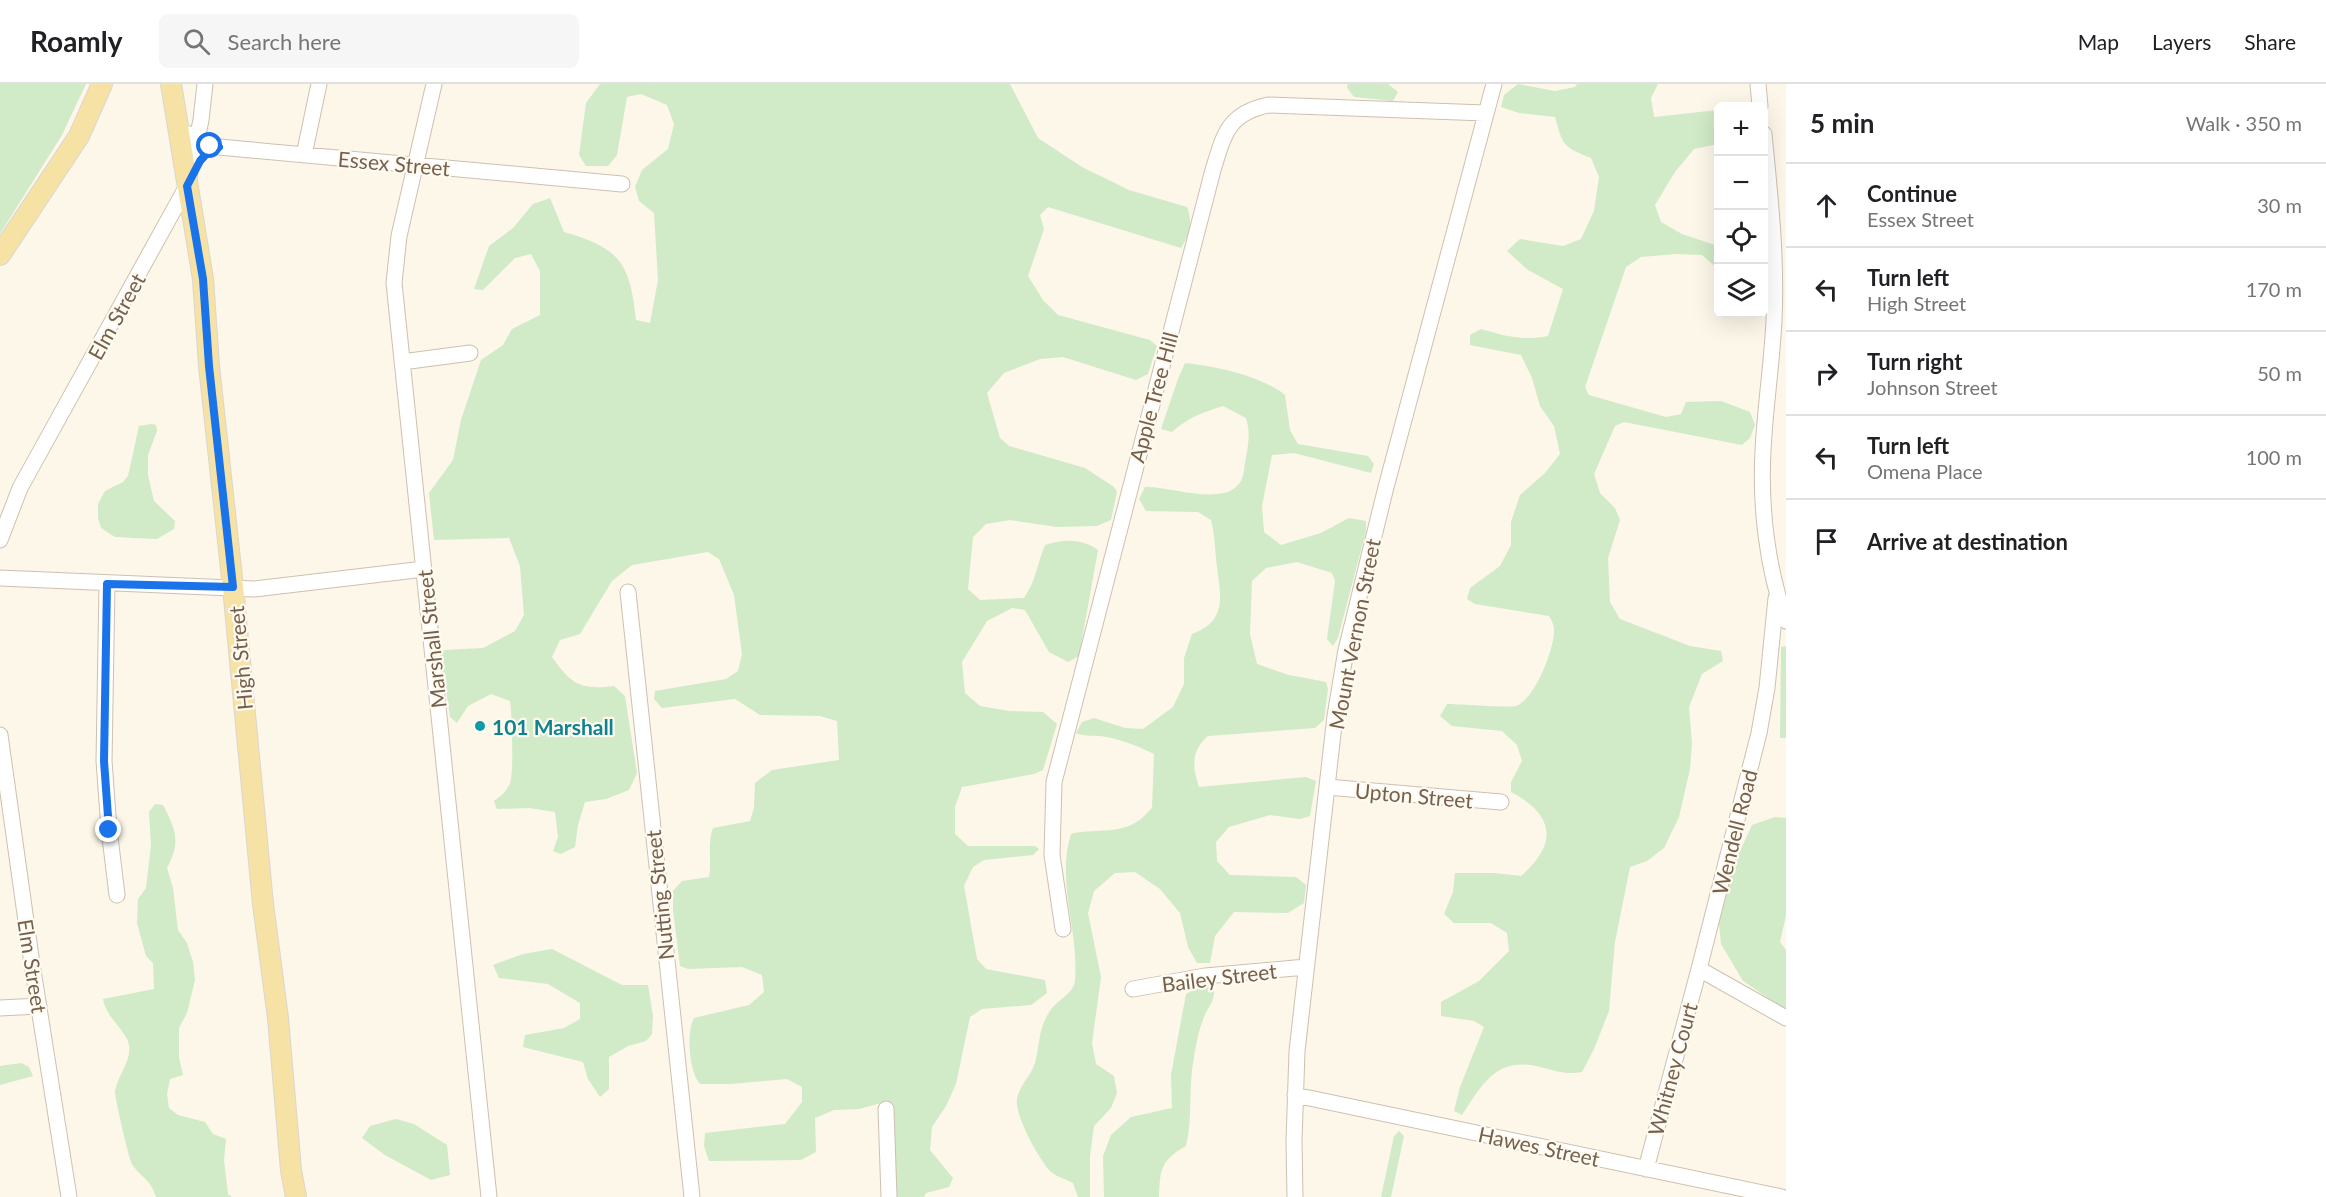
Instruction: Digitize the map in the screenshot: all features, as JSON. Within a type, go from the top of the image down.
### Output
[{"type":"main road","points":[[0,255],[79,136],[102,84]]},
{"type":"main road","name":"High Street","points":[[171,84],[203,279],[209,366],[233,587],[263,904],[278,1018],[291,1170],[296,1197]]},
{"type":"street","name":"Elm Street","points":[[0,540],[20,488],[187,186],[205,84]]},
{"type":"street","points":[[304,155],[319,84]]},
{"type":"street","name":"Marshall Street","points":[[434,84],[414,165],[395,261],[396,318],[489,1197]]},
{"type":"street","name":"Mount Vernon Street","points":[[1295,1197],[1297,1051],[1335,716],[1346,650],[1366,562],[1494,84]]},
{"type":"street","points":[[1758,84],[1760,102]]},
{"type":"street","name":"Apple Tree Hill","points":[[1063,929],[1053,855],[1054,782],[1213,170],[1227,129],[1237,117],[1246,111],[1268,105],[1485,113]]},
{"type":"street","points":[[176,118],[186,132],[197,139]]},
{"type":"street","name":"Essex Street","points":[[197,139],[210,146],[219,147],[622,184]]},
{"type":"street","points":[[187,186],[200,161],[208,152],[219,147]]},
{"type":"street","points":[[1766,156],[1775,280],[1762,475],[1767,537],[1776,595],[1786,621]]},
{"type":"street","points":[[402,362],[470,353]]},
{"type":"street","points":[[0,578],[254,589],[424,569]]},
{"type":"street","points":[[107,584],[104,761],[117,896]]},
{"type":"street","name":"Nutting Street","points":[[627,592],[692,1197]]},
{"type":"street","name":"Wendell Road","points":[[1699,969],[1759,733],[1767,688],[1776,595]]},
{"type":"street","name":"Elm Street","points":[[0,735],[4,799],[69,1197]]},
{"type":"street","name":"Upton Street","points":[[1327,787],[1501,802]]},
{"type":"street","name":"Bailey Street","points":[[1133,989],[1205,976],[1306,967]]},
{"type":"street","points":[[1699,969],[1786,1018]]},
{"type":"street","name":"Whitney Court","points":[[1646,1168],[1699,969]]},
{"type":"street","points":[[0,1008],[39,1006]]},
{"type":"street","name":"Hawes Street","points":[[1295,1095],[1782,1197]]},
{"type":"street","points":[[886,1109],[889,1197]]},
{"type":"green space","points":[[0,84],[86,84],[62,135],[0,234]]},
{"type":"green space","points":[[600,84],[1010,84],[1038,138],[1082,167],[1129,190],[1187,207],[1189,213],[1190,228],[1181,248],[1048,207],[1040,215],[1044,229],[1028,276],[1043,300],[1058,315],[1150,340],[1157,346],[1148,374],[1136,380],[1063,357],[1040,359],[1004,373],[987,393],[1000,438],[1009,446],[1085,468],[1114,487],[1117,492],[1111,520],[1097,526],[1057,527],[1010,520],[986,524],[973,537],[968,589],[980,600],[1024,598],[1034,579],[1045,545],[1072,541],[1086,543],[1098,550],[1079,656],[1068,662],[1049,652],[1025,610],[1012,608],[987,621],[962,662],[965,693],[980,706],[1009,711],[1043,712],[1057,724],[1043,770],[1034,774],[962,787],[955,807],[955,834],[968,846],[1035,846],[1039,849],[1033,855],[984,860],[973,867],[964,886],[977,959],[986,969],[1045,980],[1047,993],[1031,1005],[982,1009],[970,1017],[956,1084],[946,1106],[932,1127],[930,1150],[953,1178],[949,1187],[926,1193],[924,1197],[895,1197],[895,1121],[892,1109],[881,1103],[859,1109],[834,1110],[815,1118],[816,1152],[801,1160],[709,1161],[704,1146],[705,1133],[785,1124],[802,1102],[802,1087],[787,1079],[700,1084],[696,1078],[691,1062],[689,1042],[694,1018],[749,1005],[764,992],[762,975],[742,967],[688,969],[680,966],[673,891],[682,881],[709,877],[710,840],[713,828],[750,821],[754,808],[755,783],[772,770],[839,760],[837,721],[820,716],[760,715],[735,699],[662,708],[654,699],[655,691],[726,679],[738,671],[742,654],[734,595],[719,559],[708,552],[632,565],[612,581],[580,634],[560,640],[552,657],[571,680],[585,686],[614,686],[625,696],[637,773],[629,790],[606,799],[585,802],[578,825],[575,847],[561,854],[553,851],[558,837],[555,812],[529,808],[497,809],[494,801],[505,791],[511,778],[510,701],[491,694],[468,706],[457,723],[450,717],[441,658],[444,650],[483,648],[515,631],[524,615],[520,566],[509,538],[434,540],[429,493],[453,460],[461,420],[481,360],[503,345],[512,329],[540,315],[540,271],[531,254],[515,258],[483,290],[474,289],[489,246],[513,228],[533,204],[550,198],[564,232],[598,244],[619,261],[630,284],[636,320],[650,323],[658,280],[654,213],[639,201],[635,187],[642,170],[668,149],[674,124],[667,105],[641,94],[627,97],[617,155],[608,166],[586,166],[579,155],[586,103]]},
{"type":"green space","points":[[1348,84],[1388,84],[1398,92],[1393,101],[1354,97],[1347,88]]},
{"type":"green space","points":[[1518,84],[1555,91],[1575,87],[1577,84],[1658,84],[1651,98],[1654,117],[1714,110],[1714,145],[1694,149],[1675,172],[1655,205],[1661,222],[1682,234],[1714,245],[1714,266],[1702,255],[1676,254],[1641,257],[1626,267],[1585,387],[1589,395],[1666,417],[1681,414],[1686,402],[1721,401],[1750,412],[1755,425],[1750,438],[1742,445],[1624,422],[1615,426],[1594,474],[1600,493],[1615,508],[1620,520],[1608,558],[1610,602],[1620,619],[1690,646],[1721,651],[1723,661],[1702,674],[1689,707],[1692,743],[1690,769],[1679,817],[1664,848],[1647,861],[1630,867],[1615,942],[1609,1011],[1582,1072],[1566,1073],[1541,1067],[1513,1065],[1493,1075],[1477,1092],[1462,1115],[1454,1111],[1460,1087],[1484,1027],[1474,1021],[1441,1016],[1441,1002],[1479,981],[1509,951],[1507,933],[1491,923],[1454,923],[1444,914],[1453,892],[1455,873],[1521,876],[1541,853],[1546,841],[1546,831],[1543,820],[1536,810],[1511,792],[1511,782],[1522,761],[1517,745],[1502,731],[1452,726],[1440,716],[1447,704],[1516,706],[1530,694],[1537,684],[1553,637],[1554,627],[1549,616],[1475,604],[1467,599],[1470,588],[1500,566],[1511,545],[1511,522],[1520,495],[1545,473],[1560,454],[1554,426],[1540,406],[1532,378],[1521,355],[1470,345],[1470,335],[1481,329],[1514,337],[1548,336],[1563,289],[1528,270],[1507,251],[1520,239],[1563,246],[1581,239],[1594,211],[1599,177],[1591,158],[1569,148],[1563,140],[1555,117],[1519,113],[1501,107],[1504,95]]},
{"type":"green space","points":[[1185,363],[1238,373],[1264,382],[1285,395],[1290,430],[1298,444],[1368,456],[1374,464],[1371,473],[1294,453],[1272,455],[1262,506],[1264,532],[1281,545],[1321,533],[1349,518],[1366,521],[1366,531],[1338,638],[1333,646],[1327,639],[1335,581],[1332,573],[1297,562],[1266,568],[1252,581],[1250,634],[1257,664],[1289,675],[1326,682],[1328,689],[1324,720],[1315,728],[1208,736],[1198,747],[1194,759],[1199,787],[1306,777],[1316,781],[1310,816],[1300,819],[1270,815],[1229,827],[1216,842],[1217,861],[1230,875],[1296,877],[1306,885],[1304,903],[1288,913],[1234,912],[1215,936],[1210,963],[1197,963],[1188,947],[1180,913],[1160,889],[1135,872],[1115,873],[1094,891],[1088,913],[1101,977],[1092,1043],[1096,1064],[1114,1076],[1117,1093],[1111,1108],[1094,1126],[1090,1156],[1090,1197],[1078,1197],[1073,1183],[1057,1176],[1044,1164],[1023,1126],[1017,1100],[1035,1063],[1041,1030],[1046,1018],[1074,985],[1074,943],[1066,870],[1071,834],[1114,830],[1144,817],[1152,808],[1154,754],[1114,739],[1076,733],[1082,722],[1094,718],[1125,728],[1143,729],[1173,707],[1184,684],[1184,658],[1192,634],[1211,622],[1219,607],[1220,588],[1213,531],[1211,520],[1198,512],[1146,511],[1139,499],[1145,487],[1197,494],[1223,493],[1233,489],[1243,477],[1248,446],[1246,418],[1223,406],[1196,416],[1172,432],[1161,429]]},
{"type":"green space","points":[[156,425],[157,431],[148,455],[148,475],[154,501],[175,521],[174,529],[157,539],[115,537],[101,528],[98,504],[105,491],[123,482],[128,476],[139,426]]},
{"type":"green space","points":[[1786,646],[1786,738],[1780,738],[1781,647]]},
{"type":"green space","points":[[155,804],[163,805],[174,829],[174,851],[167,868],[173,888],[178,930],[187,943],[193,962],[195,980],[187,1013],[179,1028],[179,1058],[183,1075],[170,1079],[167,1094],[169,1108],[178,1115],[205,1122],[213,1134],[226,1139],[224,1160],[228,1194],[232,1197],[156,1197],[148,1182],[132,1164],[117,1105],[116,1085],[128,1059],[129,1046],[124,1034],[107,1010],[103,999],[154,989],[153,963],[146,956],[137,923],[138,899],[146,888],[151,845],[149,812]]},
{"type":"green space","points":[[1775,817],[1786,818],[1786,915],[1780,942],[1786,950],[1786,1010],[1743,981],[1721,944],[1718,913],[1734,864],[1752,825]]},
{"type":"green space","points":[[552,949],[622,985],[648,985],[653,1016],[652,1034],[646,1041],[628,1046],[609,1057],[609,1089],[600,1097],[588,1079],[583,1062],[523,1047],[525,1035],[564,1028],[580,1019],[580,1003],[548,984],[499,978],[493,965],[523,954]]},
{"type":"green space","points":[[1199,987],[1214,987],[1214,992],[1213,1000],[1199,1032],[1192,1068],[1186,1146],[1171,1156],[1164,1166],[1161,1172],[1159,1197],[1104,1197],[1103,1156],[1111,1135],[1131,1117],[1172,1108],[1171,1075],[1186,994]]},
{"type":"green space","points":[[21,1063],[29,1067],[33,1076],[0,1085],[0,1066]]},
{"type":"green space","points":[[396,1119],[414,1124],[447,1145],[450,1175],[431,1180],[385,1155],[362,1138],[370,1126]]},
{"type":"green space","points":[[1399,1131],[1404,1136],[1391,1197],[1381,1197],[1394,1136]]},
{"type":"place","name":"101 Marshall","points":[[480,726]]},
{"type":"route","points":[[109,830],[104,761],[107,584],[233,587],[209,366],[203,279],[187,186],[200,161],[208,152],[219,147],[210,146]]}]
